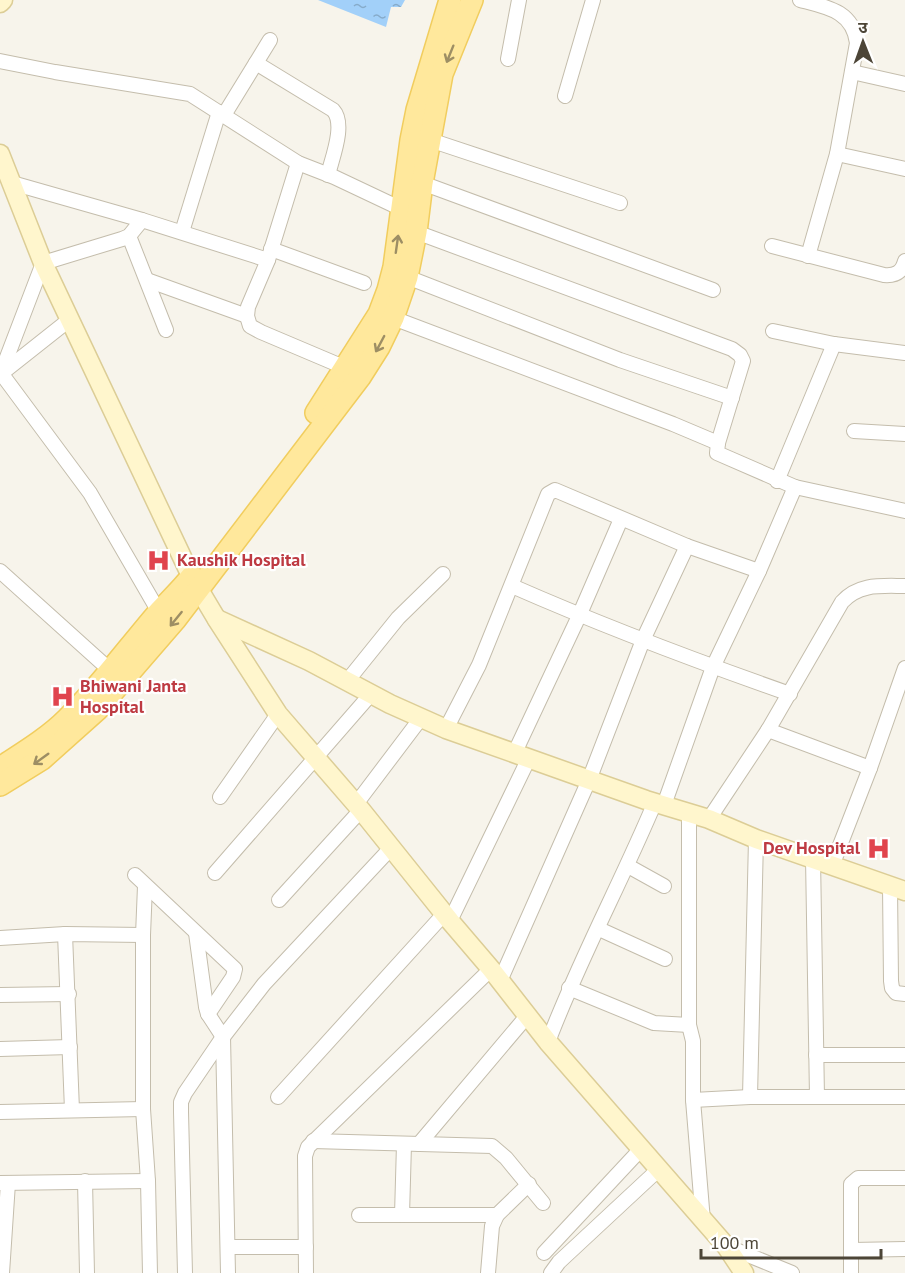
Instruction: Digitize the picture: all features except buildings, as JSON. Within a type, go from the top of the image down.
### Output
[{"type":"main road","points":[[0,768],[66,720],[111,671],[159,612],[195,583],[360,377],[379,347],[393,318],[407,278],[417,110],[450,0]]},
{"type":"main road","points":[[0,785],[42,759],[98,709],[175,620],[195,583],[304,431],[379,314],[422,183],[442,74],[472,0]]},
{"type":"street","points":[[508,59],[519,0]]},
{"type":"street","points":[[565,96],[593,0]]},
{"type":"street","points":[[800,0],[837,11],[846,18],[855,31],[857,43],[837,154],[808,256]]},
{"type":"street","points":[[182,232],[222,113],[270,40]]},
{"type":"street","points":[[0,61],[55,72],[181,91],[200,98],[298,163],[328,175],[412,219],[732,349],[740,355],[743,361],[717,453],[795,487],[905,511]]},
{"type":"street","points":[[256,63],[333,110],[338,116],[340,126],[328,175]]},
{"type":"street","points":[[852,72],[905,84]]},
{"type":"street","points":[[430,140],[620,203]]},
{"type":"street","points":[[0,154],[43,263],[195,583],[278,714],[359,807],[548,1042],[726,1246],[744,1273]]},
{"type":"street","points":[[837,154],[905,169]]},
{"type":"street","points":[[298,163],[270,255],[248,307],[247,316],[250,327],[261,333],[346,368]]},
{"type":"street","points":[[12,183],[364,283]]},
{"type":"street","points":[[422,183],[713,290]]},
{"type":"street","points":[[43,263],[129,236],[142,220]]},
{"type":"street","points":[[129,236],[166,330]]},
{"type":"street","points":[[772,246],[891,275],[903,268],[905,261]]},
{"type":"street","points":[[1,373],[43,263]]},
{"type":"street","points":[[407,278],[620,360],[732,398]]},
{"type":"street","points":[[147,280],[247,316]]},
{"type":"street","points":[[393,318],[718,443]]},
{"type":"street","points":[[1,373],[69,320]]},
{"type":"street","points":[[773,331],[834,345],[905,353]]},
{"type":"street","points":[[777,481],[834,345]]},
{"type":"street","points":[[1,373],[90,493],[159,612]]},
{"type":"street","points":[[854,431],[905,434]]},
{"type":"street","points":[[548,1042],[569,988],[659,804],[713,667],[759,571],[795,487]]},
{"type":"street","points":[[446,729],[479,665],[548,494],[555,490],[687,546],[759,571]]},
{"type":"street","points":[[278,1097],[447,918],[522,755],[621,519]]},
{"type":"street","points":[[306,1273],[305,1156],[308,1147],[496,975],[589,780],[643,640],[687,546]]},
{"type":"street","points":[[0,571],[111,671]]},
{"type":"street","points":[[348,680],[398,618],[443,574]]},
{"type":"street","points":[[512,586],[579,616],[790,694]]},
{"type":"street","points":[[710,819],[790,694],[842,602],[849,594],[860,589],[874,586],[905,586]]},
{"type":"street","points":[[216,618],[446,729],[659,804],[710,819],[756,839],[832,866],[900,886],[891,981],[896,993],[905,994]]},
{"type":"street","points":[[832,866],[905,668]]},
{"type":"street","points":[[215,873],[371,693]]},
{"type":"street","points":[[220,797],[278,714]]},
{"type":"street","points":[[279,900],[359,807],[421,718]]},
{"type":"street","points":[[768,730],[870,768]]},
{"type":"street","points":[[689,812],[689,1025],[693,1041],[693,1100],[703,1221]]},
{"type":"street","points":[[750,1097],[756,839]]},
{"type":"street","points":[[185,1273],[181,1102],[223,1037],[264,984],[391,848]]},
{"type":"street","points":[[813,858],[817,1097]]},
{"type":"street","points":[[628,866],[664,886]]},
{"type":"street","points":[[135,875],[235,969],[233,977],[208,1014]]},
{"type":"street","points":[[145,886],[143,1108],[148,1181],[150,1273]]},
{"type":"street","points":[[599,929],[665,959]]},
{"type":"street","points":[[196,933],[208,1014],[223,1037],[228,1273]]},
{"type":"street","points":[[0,938],[65,934],[143,935]]},
{"type":"street","points":[[65,934],[72,1110]]},
{"type":"street","points":[[569,988],[646,1020],[689,1025]]},
{"type":"street","points":[[0,995],[69,994]]},
{"type":"street","points":[[419,1144],[527,1016]]},
{"type":"street","points":[[0,1049],[70,1047]]},
{"type":"street","points":[[816,1055],[905,1055]]},
{"type":"street","points":[[693,1100],[750,1097],[905,1097]]},
{"type":"street","points":[[0,1112],[143,1108]]},
{"type":"street","points":[[313,1141],[492,1146],[506,1158],[543,1203]]},
{"type":"street","points":[[402,1215],[404,1144]]},
{"type":"street","points":[[544,1252],[641,1149]]},
{"type":"street","points":[[551,1273],[559,1262],[659,1169]]},
{"type":"street","points":[[851,1273],[851,1184],[858,1178],[905,1178]]},
{"type":"street","points":[[85,1181],[87,1273]]},
{"type":"street","points":[[2,1273],[4,1183],[148,1181]]},
{"type":"street","points":[[488,1273],[490,1237],[497,1215],[529,1184]]},
{"type":"street","points":[[359,1215],[497,1215]]},
{"type":"street","points":[[726,1246],[792,1273]]},
{"type":"street","points":[[228,1248],[306,1247]]},
{"type":"street","points":[[852,1250],[905,1249]]},
{"type":"water","points":[[318,0],[405,0],[401,7],[391,7],[386,27]]},
{"type":"place","name":"Kaushik Hospital","points":[[159,560]]},
{"type":"place","name":"Bhiwani Janta Hospital","points":[[62,696]]},
{"type":"place","name":"Dev Hospital","points":[[878,848]]}]
